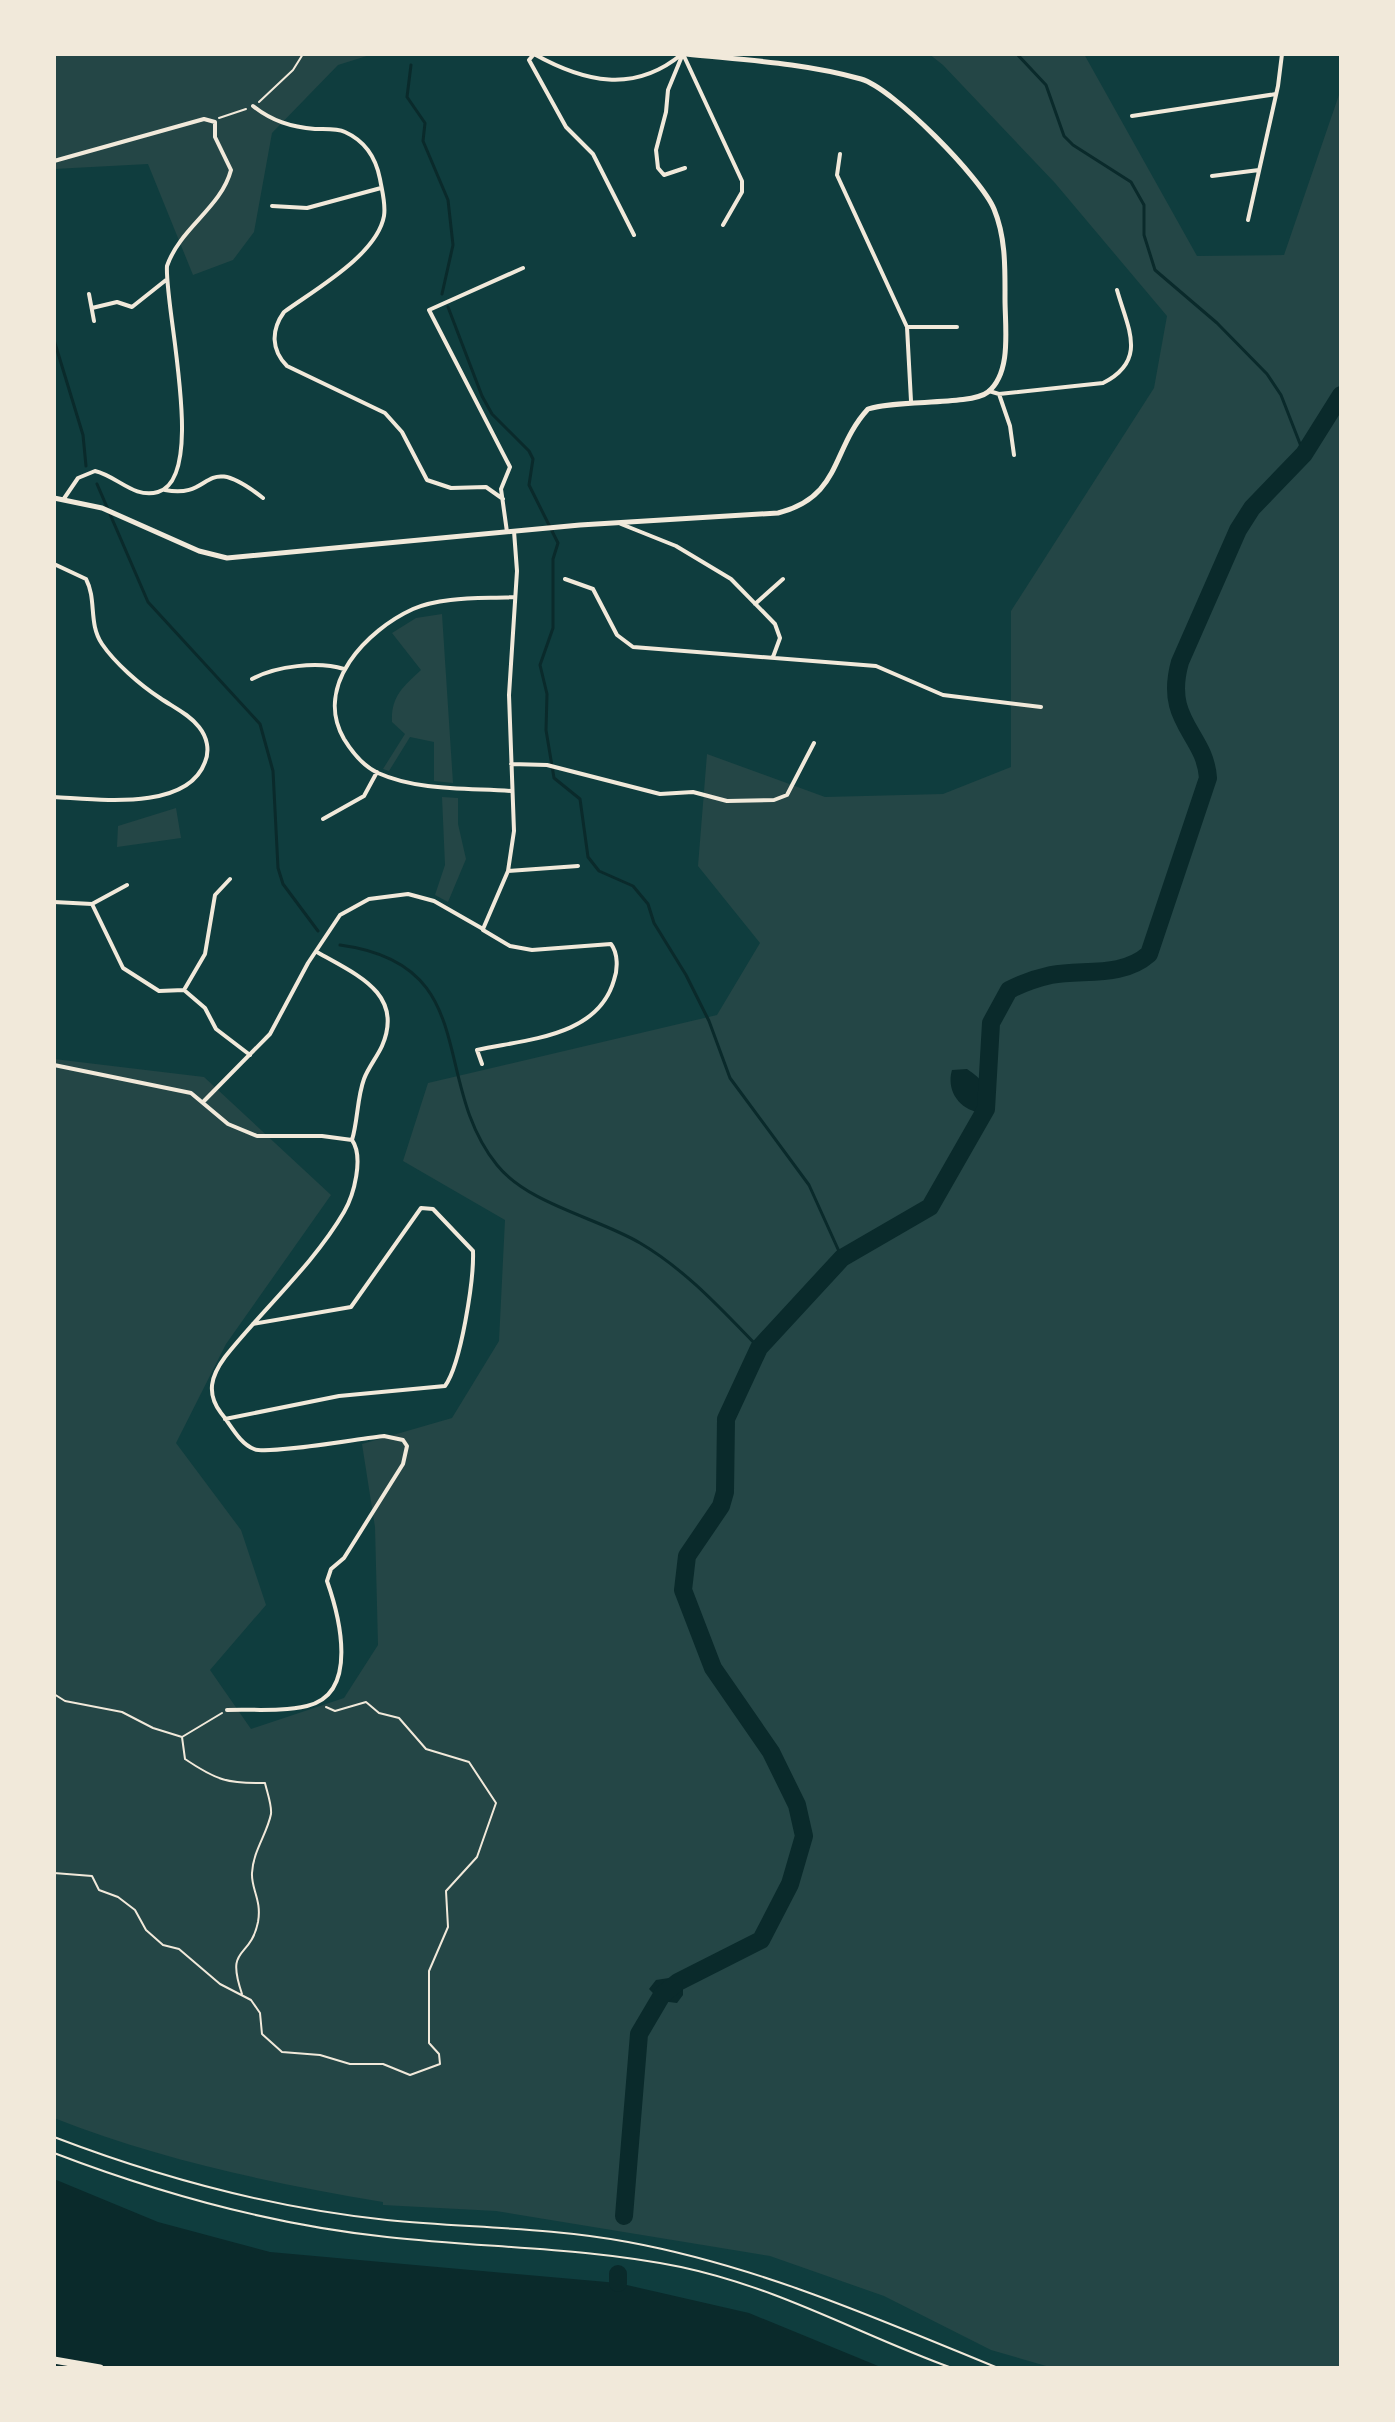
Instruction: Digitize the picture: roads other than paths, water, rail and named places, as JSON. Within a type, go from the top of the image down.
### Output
[{"type":"main road","points":[[54,2360],[100,2368]]},
{"type":"street","points":[[54,498],[128,517],[199,551],[227,558],[559,526],[778,513],[796,508],[821,491],[868,409],[911,401],[975,399],[989,391],[999,378],[1005,346],[1004,253],[993,205],[934,135],[870,82],[772,63],[683,54],[668,65],[621,81],[571,74],[534,54],[529,60],[566,127],[593,154],[634,235]]},
{"type":"street","points":[[683,54],[668,90],[656,158],[664,175],[685,168]]},
{"type":"street","points":[[683,54],[742,181],[742,192],[723,225]]},
{"type":"street","points":[[1248,220],[1282,54]]},
{"type":"street","points":[[1132,116],[1276,94]]},
{"type":"street","points":[[253,106],[268,118],[290,126],[343,130],[364,143],[378,166],[384,217],[377,232],[351,264],[284,312],[273,333],[276,351],[287,366],[385,413],[402,432],[427,480],[451,488],[486,487],[503,499]]},
{"type":"street","points":[[54,161],[199,120],[215,122],[215,137],[231,170],[229,179],[219,196],[174,247],[166,280],[184,417],[176,476],[164,489]]},
{"type":"street","points":[[840,154],[837,175],[907,327],[911,401]]},
{"type":"street","points":[[1212,176],[1259,170]]},
{"type":"street","points":[[272,206],[307,208],[381,188]]},
{"type":"street","points":[[483,929],[508,871],[514,831],[509,695],[515,597],[510,532],[501,489],[510,467],[429,310],[523,268]]},
{"type":"street","points":[[92,308],[117,302],[132,307],[166,280]]},
{"type":"street","points":[[989,391],[999,394],[1103,383],[1121,373],[1130,360],[1132,349],[1117,290]]},
{"type":"street","points":[[89,294],[94,321]]},
{"type":"street","points":[[907,327],[957,327]]},
{"type":"street","points":[[999,394],[1010,426],[1014,455]]},
{"type":"street","points":[[63,500],[78,478],[95,471],[139,492],[182,490],[213,476],[227,475],[239,479],[263,498]]},
{"type":"street","points":[[618,523],[676,546],[721,572],[779,631],[773,657]]},
{"type":"street","points":[[54,564],[86,579],[92,598],[92,621],[103,646],[157,696],[200,728],[207,742],[208,755],[204,767],[187,785],[154,797],[109,800],[54,797]]},
{"type":"street","points":[[565,579],[593,589],[625,644],[876,666],[943,695],[1041,707]]},
{"type":"street","points":[[755,604],[783,579]]},
{"type":"street","points":[[511,791],[428,785],[377,772],[351,750],[341,733],[336,694],[344,669],[370,638],[415,609],[430,604],[515,597]]},
{"type":"street","points":[[252,679],[267,671],[333,666],[344,669]]},
{"type":"street","points":[[511,764],[547,765],[660,794],[693,792],[727,801],[774,800],[787,795],[814,743]]},
{"type":"street","points":[[323,819],[364,796],[377,772]]},
{"type":"street","points":[[508,871],[578,866]]},
{"type":"street","points":[[184,990],[205,954],[215,895],[230,879]]},
{"type":"street","points":[[54,902],[92,904],[127,885]]},
{"type":"street","points":[[204,1101],[270,1034],[340,915],[369,899],[391,895],[408,894],[434,901],[510,946],[532,950],[611,944],[616,950],[616,974],[601,1009],[581,1024],[477,1050],[482,1064]]},
{"type":"street","points":[[92,904],[123,968],[159,991],[184,990],[205,1008],[216,1029],[251,1056]]},
{"type":"street","points":[[227,1710],[307,1707],[316,1703],[340,1671],[343,1650],[337,1606],[327,1581],[331,1569],[344,1558],[403,1464],[407,1446],[403,1440],[384,1436],[264,1452],[247,1445],[213,1400],[212,1381],[220,1364],[344,1213],[355,1182],[356,1146],[352,1140],[365,1077],[388,1026],[387,1008],[378,992],[317,952]]},
{"type":"street","points":[[54,1065],[174,1087],[204,1101],[228,1124],[257,1136],[322,1136],[352,1140]]},
{"type":"street","points":[[225,1419],[339,1396],[445,1386],[451,1378],[459,1341],[473,1251],[433,1209],[421,1208],[351,1307],[253,1324]]},
{"type":"lane","points":[[54,2137],[156,2173],[292,2205],[386,2220],[626,2242],[743,2269],[863,2311],[998,2368]]},
{"type":"lane","points":[[54,2153],[220,2207],[292,2224],[388,2237],[579,2251],[738,2280],[800,2302],[952,2368]]},
{"type":"waterway","points":[[1017,54],[1046,85],[1064,136],[1131,182],[1144,205],[1144,235],[1155,270],[1217,323],[1267,374],[1281,395],[1304,454]]},
{"type":"waterway","points":[[411,65],[407,97],[425,123],[423,141],[448,200],[453,245],[442,294]]},
{"type":"waterway","points":[[448,307],[482,396],[492,414],[529,451],[533,459],[529,485],[558,543],[553,559],[553,628],[540,665],[547,694],[546,730],[554,778],[580,799],[588,857],[599,871],[633,886],[648,904],[654,923],[686,975],[709,1021],[730,1078],[809,1185],[842,1258]]},
{"type":"waterway","points":[[54,340],[83,435],[86,466]]},
{"type":"waterway","points":[[624,2216],[639,2034],[662,1995],[678,1982],[761,1940],[790,1884],[804,1836],[797,1805],[771,1752],[713,1668],[683,1590],[687,1556],[721,1506],[725,1492],[726,1419],[759,1348],[842,1258],[930,1207],[986,1109],[991,1023],[1009,990],[1051,975],[1127,967],[1149,954],[1208,778],[1200,749],[1186,726],[1177,699],[1180,662],[1238,530],[1252,508],[1304,454],[1341,395]]},
{"type":"waterway","points":[[97,484],[148,602],[260,724],[273,771],[278,868],[283,884],[318,931]]},
{"type":"waterway","points":[[340,945],[385,956],[415,976],[435,1001],[477,1132],[497,1165],[510,1179],[545,1200],[623,1234],[657,1254],[703,1291],[759,1348]]},
{"type":"waterway","points":[[618,2274],[618,2283]]}]
